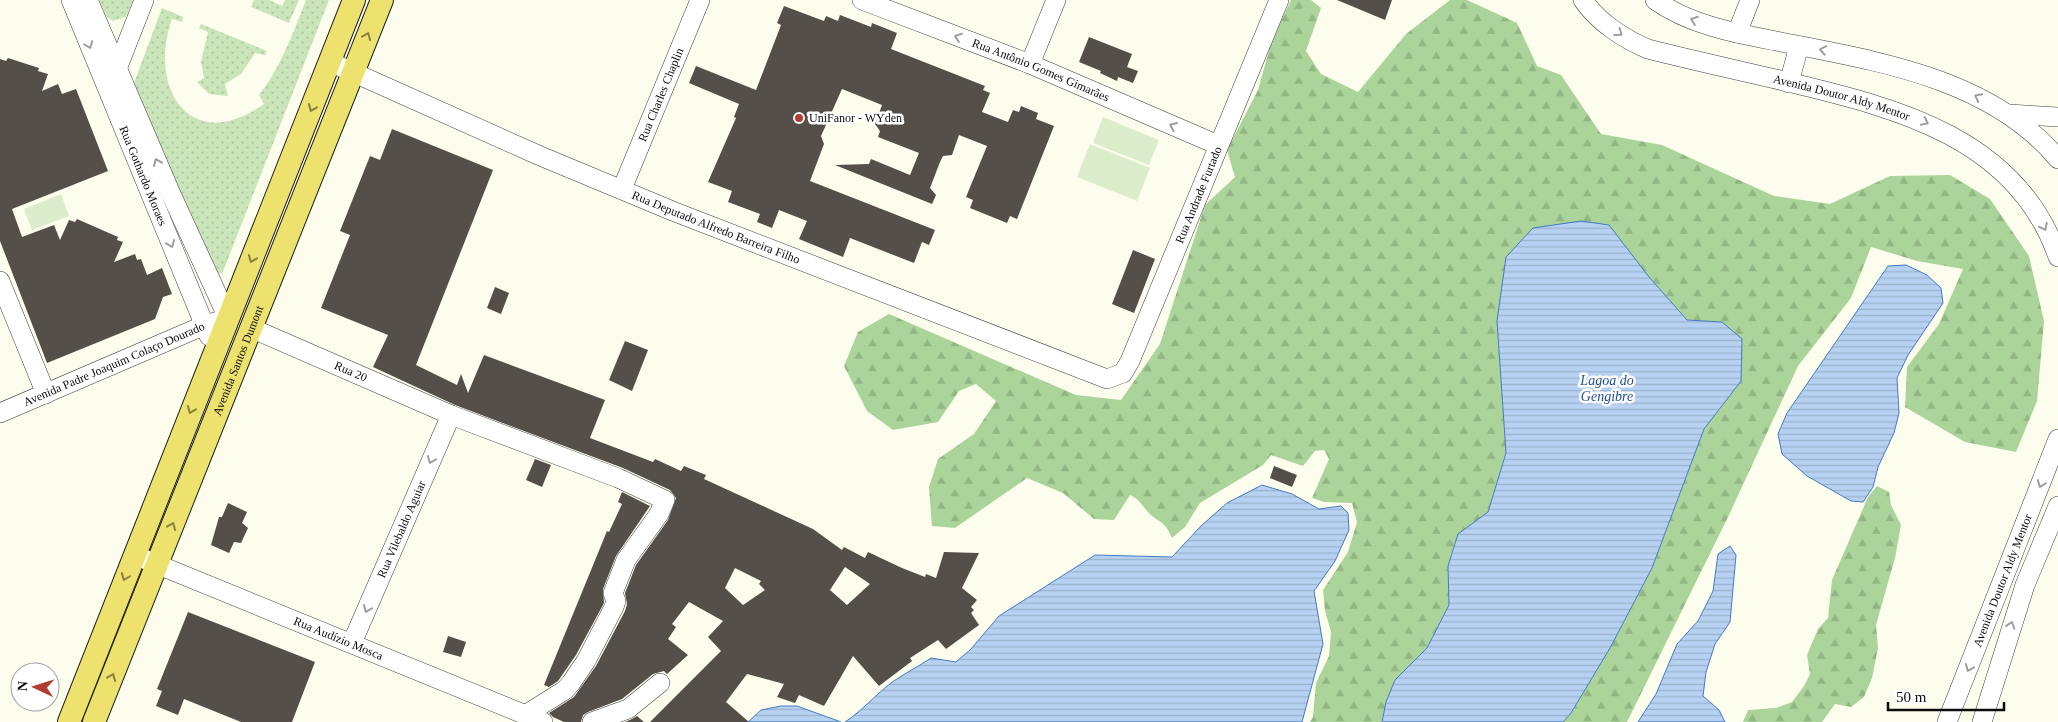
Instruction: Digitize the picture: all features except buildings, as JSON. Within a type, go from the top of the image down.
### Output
[{"type":"main road","name":"Avenida Santos Dumont","points":[[69,722],[354,0]]},
{"type":"main road","name":"Avenida Santos Dumont","points":[[94,722],[382,0]]},
{"type":"main road","points":[[287,170],[310,180]]},
{"type":"main road","points":[[275,200],[298,209]]},
{"type":"street","name":"Rua Gothardo Moraes","points":[[71,0],[88,13],[117,69],[152,201],[205,325],[214,351]]},
{"type":"street","points":[[117,69],[144,0]]},
{"type":"street","name":"Rua Charles Chaplin","points":[[622,190],[700,0]]},
{"type":"street","name":"Rua Antônio Gomes Gimarães","points":[[862,0],[1030,64],[1218,145]]},
{"type":"street","points":[[1030,64],[1056,0]]},
{"type":"street","name":"Rua Andrade Furtado","points":[[1107,379],[1113,378],[1127,367],[1279,0]]},
{"type":"street","points":[[1655,0],[1678,14],[1737,33],[1899,68],[1966,91],[2008,114],[2049,148],[2058,159]]},
{"type":"street","points":[[1737,33],[1750,0]]},
{"type":"street","name":"Avenida Doutor Aldy Mentor","points":[[1580,2],[1623,36],[1648,49],[1854,98],[1918,118],[1955,137],[1988,160],[2024,195],[2045,227],[2058,257]]},
{"type":"street","name":"Rua Gothardo Moraes","points":[[88,13],[131,126],[171,194],[228,318]]},
{"type":"street","points":[[1789,83],[1799,46]]},
{"type":"street","name":"Rua Deputado Alfredo Barreira Filho","points":[[330,62],[538,155],[622,190],[1107,379]]},
{"type":"street","points":[[2008,114],[2056,119]]},
{"type":"street","points":[[152,201],[171,194]]},
{"type":"street","points":[[0,281],[46,394]]},
{"type":"street","name":"Avenida Padre Joaquim Colaço Dourado","points":[[0,413],[205,325],[228,318]]},
{"type":"street","name":"Rua 20","points":[[251,328],[451,415],[618,478],[665,500],[656,519],[626,560],[613,593],[616,601],[614,607],[585,664],[565,690],[525,714]]},
{"type":"street","name":"Rua Vilebaldo Aguiar","points":[[352,643],[451,415]]},
{"type":"street","name":"Avenida Doutor Aldy Mentor","points":[[1947,722],[2058,439]]},
{"type":"street","name":"Avenida Doutor Aldy Mentor","points":[[1982,722],[2022,593],[2041,542],[2058,506]]},
{"type":"street","name":"Rua Audízio Mosca","points":[[134,555],[543,722]]},
{"type":"street","points":[[592,722],[633,706],[660,684]]},
{"type":"green space","points":[[99,0],[133,0],[126,17],[113,21],[106,16]]},
{"type":"green space","points":[[254,0],[269,0],[282,6],[285,0],[299,0],[289,23],[251,7]]},
{"type":"green space","points":[[306,0],[329,0],[224,269],[222,273],[213,273],[134,83],[162,8],[183,17],[182,22],[172,19],[166,45],[166,70],[171,91],[182,108],[197,119],[216,123],[238,118],[264,104],[259,95],[280,61]]},
{"type":"green space","points":[[1291,0],[1311,0],[1321,8],[1306,51],[1321,74],[1358,92],[1406,34],[1450,0],[1467,0],[1517,23],[1537,66],[1561,75],[1601,134],[1662,145],[1774,196],[1830,204],[1890,176],[1950,175],[1990,199],[2029,256],[2044,321],[2037,401],[2016,452],[1965,442],[1905,407],[1907,367],[1939,324],[1963,269],[1917,261],[1871,247],[1851,298],[1798,366],[1729,515],[1627,722],[1563,722],[1571,713],[1610,648],[1652,568],[1704,429],[1741,381],[1722,322],[1687,320],[1649,277],[1497,321],[1506,453],[1488,512],[1458,534],[1448,566],[1449,605],[1427,648],[1395,680],[1386,702],[1382,722],[1310,722],[1313,717],[1316,683],[1329,656],[1331,632],[1325,611],[1323,590],[1348,552],[1357,522],[1352,503],[1324,502],[1312,498],[1329,459],[1324,450],[1315,451],[1303,466],[1271,455],[1263,465],[1200,503],[1185,527],[1172,538],[1164,525],[1151,515],[1138,500],[1130,495],[1114,520],[1094,519],[1063,493],[1027,478],[955,528],[932,526],[929,487],[938,459],[974,434],[996,401],[976,384],[959,391],[938,422],[893,430],[867,411],[844,366],[858,332],[889,314],[1076,395],[1121,400],[1160,344],[1205,205],[1235,177],[1227,150],[1258,90],[1272,40]]},
{"type":"green space","points":[[201,24],[267,51],[265,55],[255,53],[241,74],[225,84],[228,96],[209,94],[197,82],[204,78],[201,62],[208,32],[199,28]]},
{"type":"green space","points":[[1103,117],[1159,140],[1149,165],[1093,143]]},
{"type":"green space","points":[[1090,144],[1150,168],[1137,201],[1077,177]]},
{"type":"green space","points":[[61,194],[69,216],[32,230],[24,209]]},
{"type":"green space","points":[[1877,486],[1889,492],[1891,505],[1901,525],[1895,558],[1876,625],[1878,648],[1872,678],[1864,697],[1851,707],[1835,704],[1822,722],[1743,722],[1748,710],[1776,708],[1792,702],[1804,686],[1810,674],[1807,655],[1818,629],[1828,618],[1832,580],[1868,497]]},
{"type":"water","name":"Lagoa do Gengibre","points":[[1581,221],[1609,225],[1649,277],[1687,320],[1722,322],[1742,339],[1741,381],[1704,429],[1652,568],[1610,648],[1571,713],[1563,722],[1382,722],[1386,702],[1395,680],[1427,648],[1449,605],[1448,566],[1458,534],[1488,512],[1506,453],[1497,321],[1506,257],[1533,228]]},
{"type":"water","points":[[1906,265],[1927,275],[1941,288],[1943,303],[1908,355],[1897,378],[1899,413],[1894,433],[1878,467],[1873,487],[1863,502],[1851,501],[1807,476],[1782,454],[1778,434],[1787,413],[1888,266]]},
{"type":"water","points":[[1262,485],[1292,494],[1319,509],[1341,506],[1348,513],[1349,530],[1335,561],[1314,591],[1323,644],[1302,722],[845,722],[891,683],[931,658],[956,662],[971,649],[999,616],[1095,555],[1172,557],[1201,526],[1227,503]]},
{"type":"water","points":[[1730,546],[1736,555],[1730,622],[1715,644],[1706,672],[1703,696],[1719,710],[1725,722],[1638,722],[1656,694],[1677,644],[1698,621],[1713,591],[1718,554]]},
{"type":"water","points":[[781,706],[797,706],[841,722],[748,722],[761,710]]},
{"type":"place","name":"UniFanor - WYden","points":[[799,118]]}]
